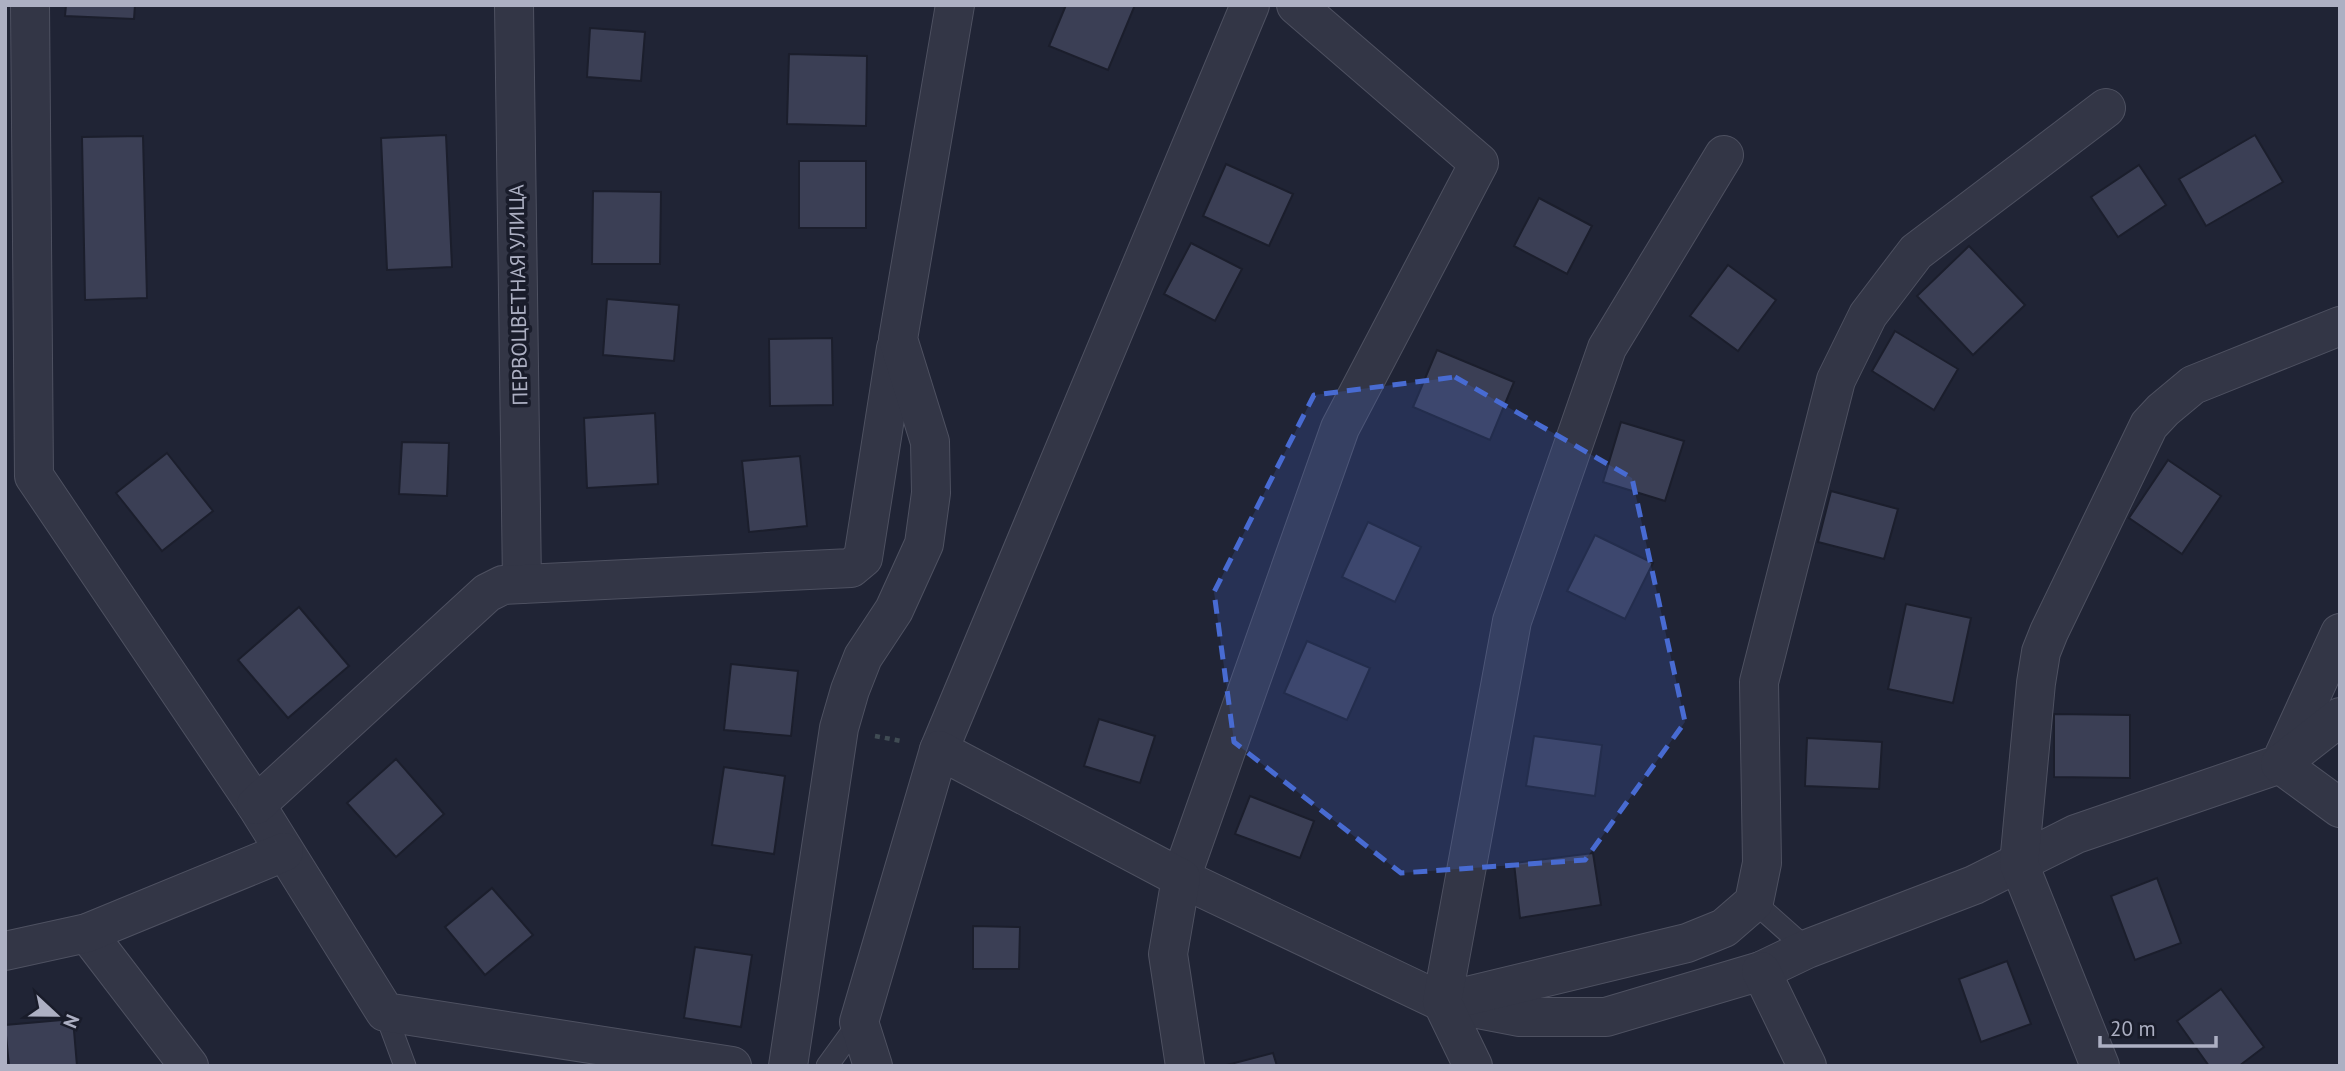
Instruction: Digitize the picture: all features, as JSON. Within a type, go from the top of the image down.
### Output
[{"type":"street","points":[[30,5],[34,476],[256,805],[385,1012],[732,1066]]},
{"type":"street","name":"ПЕРВОЦВЕТНАЯ УЛИЦА","points":[[514,5],[522,584]]},
{"type":"street","points":[[256,805],[487,593],[503,585],[851,568],[858,564],[863,558],[955,5]]},
{"type":"street","points":[[873,1066],[859,1022],[939,750],[1250,5]]},
{"type":"street","points":[[1185,1066],[1168,954],[1181,878],[1340,428],[1479,163],[1296,5]]},
{"type":"street","points":[[1443,1002],[1687,943],[1724,928],[1754,902],[1762,863],[1759,682],[1836,380],[1868,315],[1916,253],[2106,108]]},
{"type":"street","points":[[1473,1066],[1443,1002],[1512,621],[1606,348],[1724,155]]},
{"type":"street","points":[[2100,1066],[2019,864],[2036,682],[2042,652],[2049,632],[2149,425],[2193,385],[2340,326]]},
{"type":"street","points":[[788,1066],[839,728],[849,690],[863,657],[894,610],[923,544],[931,493],[930,442],[898,339]]},
{"type":"street","points":[[2280,764],[2340,633]]},
{"type":"street","points":[[939,750],[1181,878],[1443,1002],[1520,1017],[1606,1017],[1761,971],[1807,949],[1974,885],[2076,834],[2280,764],[2340,718]]},
{"type":"street","points":[[2280,764],[2340,808]]},
{"type":"street","points":[[5,951],[87,933],[284,852]]},
{"type":"street","points":[[87,933],[190,1066]]},
{"type":"street","points":[[1761,971],[1807,1066]]},
{"type":"lane","points":[[1754,902],[1807,949]]},
{"type":"lane","points":[[385,1012],[405,1066]]},
{"type":"lane","points":[[827,1066],[859,1022]]},
{"type":"path","points":[[839,728],[939,750]]},
{"type":"highlighted area","points":[[1455,377],[1632,478],[1685,722],[1585,860],[1401,873],[1234,742],[1214,592],[1314,395]]},
{"type":"building","points":[[66,5],[135,5],[134,19],[65,16]]},
{"type":"building","points":[[1066,5],[1135,5],[1108,70],[1049,46]]},
{"type":"building","points":[[590,28],[645,32],[641,81],[587,77]]},
{"type":"building","points":[[789,54],[867,56],[866,126],[787,124]]},
{"type":"building","points":[[446,135],[452,267],[387,270],[381,138]]},
{"type":"building","points":[[2255,135],[2283,182],[2206,226],[2179,179]]},
{"type":"building","points":[[143,136],[147,298],[85,300],[82,137]]},
{"type":"building","points":[[799,161],[866,161],[866,228],[799,228]]},
{"type":"building","points":[[1226,164],[1293,194],[1269,246],[1203,216]]},
{"type":"building","points":[[2139,165],[2166,205],[2118,237],[2091,197]]},
{"type":"building","points":[[593,191],[661,192],[660,264],[592,264]]},
{"type":"building","points":[[1539,198],[1592,226],[1567,274],[1514,246]]},
{"type":"building","points":[[1191,243],[1242,269],[1215,321],[1164,294]]},
{"type":"building","points":[[1969,246],[2025,305],[1973,355],[1917,296]]},
{"type":"building","points":[[1728,265],[1776,300],[1738,351],[1690,316]]},
{"type":"building","points":[[607,299],[679,305],[674,361],[603,355]]},
{"type":"building","points":[[1895,331],[1958,369],[1934,410],[1872,371]]},
{"type":"building","points":[[832,338],[833,405],[770,406],[769,339]]},
{"type":"building","points":[[1437,350],[1514,382],[1490,440],[1413,407]]},
{"type":"building","points":[[655,413],[658,484],[587,488],[584,418]]},
{"type":"building","points":[[1621,422],[1684,441],[1665,501],[1603,482]]},
{"type":"building","points":[[402,442],[449,443],[447,496],[399,494]]},
{"type":"building","points":[[167,453],[213,511],[162,551],[116,493]]},
{"type":"building","points":[[800,456],[807,526],[749,532],[742,461]]},
{"type":"building","points":[[2168,460],[2221,496],[2182,554],[2129,518]]},
{"type":"building","points":[[1831,491],[1898,509],[1884,559],[1818,542]]},
{"type":"building","points":[[1368,522],[1421,547],[1395,602],[1342,577]]},
{"type":"building","points":[[1595,535],[1653,563],[1625,619],[1567,591]]},
{"type":"building","points":[[1906,604],[1971,618],[1953,703],[1888,689]]},
{"type":"building","points":[[299,607],[349,666],[288,718],[238,660]]},
{"type":"building","points":[[1307,641],[1370,668],[1347,720],[1284,693]]},
{"type":"building","points":[[731,664],[798,671],[791,736],[724,730]]},
{"type":"building","points":[[2054,714],[2130,715],[2130,778],[2054,777]]},
{"type":"building","points":[[1099,719],[1155,736],[1140,783],[1084,766]]},
{"type":"building","points":[[1534,736],[1602,745],[1595,796],[1526,786]]},
{"type":"building","points":[[1807,738],[1882,742],[1879,789],[1805,786]]},
{"type":"building","points":[[396,759],[444,814],[396,857],[347,803]]},
{"type":"building","points":[[724,767],[785,776],[774,854],[712,845]]},
{"type":"building","points":[[1250,796],[1314,821],[1300,858],[1235,834]]},
{"type":"building","points":[[1593,853],[1601,905],[1520,918],[1514,863]]},
{"type":"building","points":[[2157,878],[2181,943],[2135,960],[2111,896]]},
{"type":"building","points":[[492,888],[533,935],[485,975],[445,927]]},
{"type":"building","points":[[973,926],[1020,927],[1019,969],[973,969]]},
{"type":"building","points":[[695,947],[752,955],[741,1027],[684,1018]]},
{"type":"building","points":[[2007,961],[2031,1024],[1981,1042],[1959,979]]},
{"type":"building","points":[[2221,989],[2264,1047],[2239,1066],[2209,1066],[2177,1021]]},
{"type":"building","points":[[73,1019],[77,1066],[9,1066],[5,1025]]},
{"type":"building","points":[[1273,1053],[1277,1066],[1223,1066]]}]
